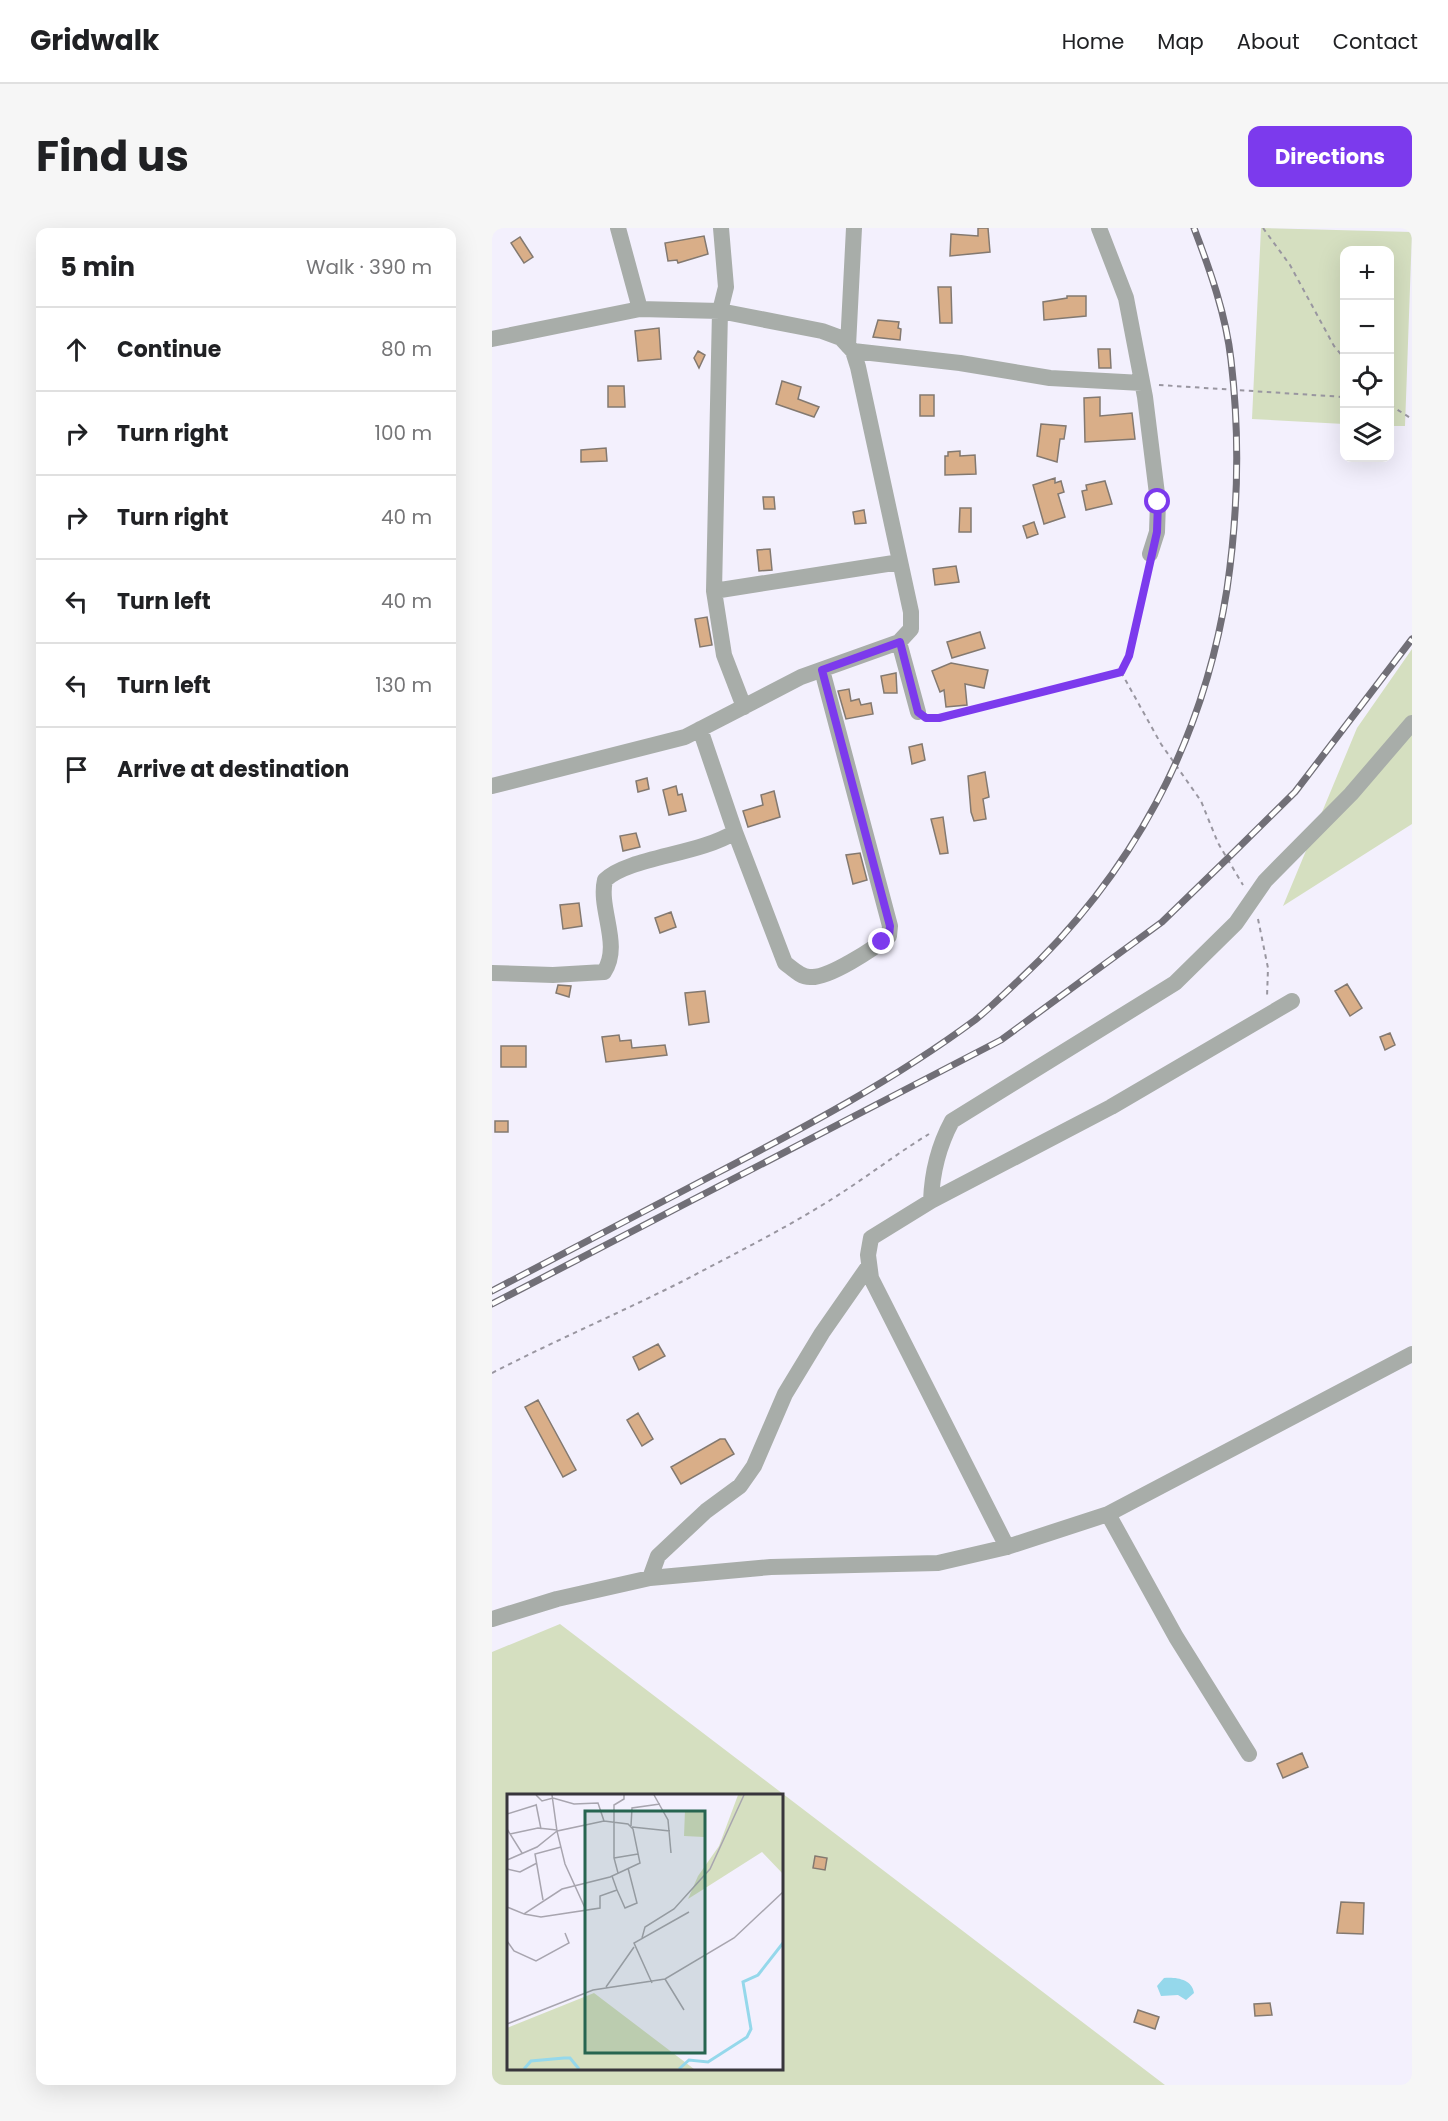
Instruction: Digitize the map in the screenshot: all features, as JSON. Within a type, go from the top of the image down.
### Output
[{"type":"street","points":[[618,228],[640,309]]},
{"type":"street","points":[[720,228],[726,260],[726,287],[720,311],[714,591],[724,655],[744,707]]},
{"type":"street","points":[[492,786],[685,737],[801,677],[900,642],[911,629],[911,612],[850,349],[854,228]]},
{"type":"street","points":[[1099,228],[1126,298],[1142,383],[1158,502],[1157,532],[1150,554]]},
{"type":"street","points":[[492,339],[640,309],[720,311],[822,331],[841,338],[850,349],[960,363],[1050,378],[1142,383]]},
{"type":"street","points":[[714,591],[900,562]]},
{"type":"street","points":[[900,642],[918,712]]},
{"type":"street","points":[[700,729],[735,832],[785,963],[797,973],[809,977],[827,974],[889,936],[890,926],[822,670]]},
{"type":"street","points":[[931,1202],[932,1176],[937,1155],[952,1121],[1175,983],[1236,923],[1265,881],[1351,794],[1412,723]]},
{"type":"street","points":[[492,973],[553,975],[604,972],[610,964],[610,932],[602,891],[605,880],[620,871],[706,847],[735,832]]},
{"type":"street","points":[[1007,1547],[871,1278],[868,1267],[868,1244],[872,1238],[931,1202],[1111,1107],[1292,1000]]},
{"type":"street","points":[[650,1578],[658,1556],[706,1511],[740,1486],[754,1466],[785,1394],[822,1333],[868,1267]]},
{"type":"street","points":[[492,1619],[557,1599],[650,1578],[771,1567],[938,1563],[1007,1547],[1108,1514],[1412,1354]]},
{"type":"street","points":[[1108,1514],[1176,1637],[1249,1754]]},
{"type":"path","points":[[1263,228],[1290,265],[1334,346],[1341,354]]},
{"type":"path","points":[[1142,383],[1210,390],[1340,397]]},
{"type":"path","points":[[1394,408],[1412,419]]},
{"type":"path","points":[[918,712],[926,718],[939,718],[1121,672],[1129,656],[1150,554]]},
{"type":"path","points":[[1121,672],[1161,744],[1201,801],[1218,843],[1253,898],[1268,968],[1264,1017]]},
{"type":"path","points":[[492,1373],[685,1280],[848,1188],[898,1152],[952,1121]]},
{"type":"green space","points":[[1261,228],[1412,232],[1405,426],[1394,426],[1394,246],[1340,246],[1340,424],[1252,419]]},
{"type":"green space","points":[[1412,649],[1412,824],[1283,906],[1357,728]]},
{"type":"green space","points":[[560,1624],[1165,2085],[492,2085],[492,1652]]},
{"type":"water","points":[[1164,1978],[1187,1982],[1193,1988],[1194,1993],[1186,2000],[1178,1995],[1161,1996],[1157,1986]]},
{"type":"building","points":[[978,228],[988,228],[990,252],[950,256],[951,234],[978,236]]},
{"type":"building","points":[[704,236],[708,254],[678,263],[677,260],[668,261],[665,243]]},
{"type":"building","points":[[520,237],[533,257],[524,263],[511,243]]},
{"type":"building","points":[[938,287],[951,287],[952,323],[940,323]]},
{"type":"building","points":[[1067,296],[1086,296],[1086,316],[1044,320],[1043,302],[1067,298]]},
{"type":"building","points":[[878,320],[899,322],[900,340],[873,337]]},
{"type":"building","points":[[659,328],[661,359],[638,361],[635,331]]},
{"type":"building","points":[[1098,349],[1110,349],[1111,368],[1099,368]]},
{"type":"building","points":[[698,351],[705,355],[699,368],[694,358]]},
{"type":"building","points":[[782,381],[801,387],[798,399],[819,407],[814,417],[776,404]]},
{"type":"building","points":[[608,386],[624,386],[625,407],[608,407]]},
{"type":"building","points":[[920,395],[934,395],[934,416],[920,416]]},
{"type":"building","points":[[1100,397],[1100,416],[1132,413],[1135,439],[1085,442],[1084,398]]},
{"type":"building","points":[[1041,424],[1066,426],[1064,439],[1060,439],[1057,462],[1037,456]]},
{"type":"building","points":[[606,448],[607,461],[581,462],[581,450]]},
{"type":"building","points":[[960,451],[960,456],[975,455],[976,474],[945,475],[945,456],[948,456],[948,452]]},
{"type":"building","points":[[1055,478],[1055,483],[1061,481],[1064,492],[1058,494],[1065,517],[1044,524],[1033,485]]},
{"type":"building","points":[[1105,481],[1112,504],[1086,510],[1082,491],[1087,490],[1086,485]]},
{"type":"building","points":[[763,497],[774,497],[775,509],[764,509]]},
{"type":"building","points":[[960,508],[971,508],[971,532],[959,532]]},
{"type":"building","points":[[864,510],[866,523],[855,524],[853,512]]},
{"type":"building","points":[[1034,522],[1038,534],[1027,538],[1023,526]]},
{"type":"building","points":[[770,549],[772,570],[759,571],[757,550]]},
{"type":"building","points":[[956,566],[959,582],[935,585],[933,569]]},
{"type":"building","points":[[707,617],[712,645],[700,647],[695,619]]},
{"type":"building","points":[[980,632],[985,648],[952,658],[947,642]]},
{"type":"building","points":[[951,663],[988,670],[984,688],[965,684],[967,705],[946,707],[944,690],[940,692],[932,671]]},
{"type":"building","points":[[896,673],[897,693],[884,693],[881,676]]},
{"type":"building","points":[[849,689],[851,701],[859,699],[861,705],[871,703],[873,714],[846,719],[838,691]]},
{"type":"building","points":[[922,744],[925,760],[912,764],[909,747]]},
{"type":"building","points":[[985,772],[989,797],[983,799],[986,819],[974,821],[968,776]]},
{"type":"building","points":[[647,778],[649,789],[638,792],[636,781]]},
{"type":"building","points":[[676,786],[678,795],[682,794],[686,811],[669,815],[663,790]]},
{"type":"building","points":[[774,791],[780,817],[748,827],[743,811],[763,805],[761,795]]},
{"type":"building","points":[[943,817],[948,853],[940,854],[931,819]]},
{"type":"building","points":[[636,833],[640,847],[623,851],[620,836]]},
{"type":"building","points":[[860,853],[867,880],[853,884],[846,855]]},
{"type":"building","points":[[579,903],[582,926],[563,929],[560,905]]},
{"type":"building","points":[[671,912],[676,927],[660,933],[655,918]]},
{"type":"building","points":[[1347,984],[1362,1008],[1350,1016],[1335,991]]},
{"type":"building","points":[[558,985],[571,986],[569,997],[556,993]]},
{"type":"building","points":[[705,991],[709,1022],[689,1025],[685,993]]},
{"type":"building","points":[[1390,1033],[1395,1045],[1385,1050],[1380,1037]]},
{"type":"building","points":[[619,1035],[620,1041],[631,1040],[632,1048],[665,1045],[667,1055],[606,1062],[602,1037]]},
{"type":"building","points":[[501,1046],[526,1046],[526,1067],[501,1067]]},
{"type":"building","points":[[495,1121],[508,1121],[508,1132],[495,1132]]},
{"type":"building","points":[[658,1344],[665,1356],[639,1370],[633,1357]]},
{"type":"building","points":[[538,1400],[576,1470],[563,1477],[525,1407]]},
{"type":"building","points":[[638,1413],[653,1439],[642,1446],[627,1420]]},
{"type":"building","points":[[720,1439],[725,1439],[734,1454],[681,1484],[671,1467]]},
{"type":"building","points":[[1302,1753],[1308,1767],[1283,1778],[1277,1764]]},
{"type":"building","points":[[815,1856],[827,1858],[825,1870],[813,1868]]},
{"type":"building","points":[[1341,1902],[1364,1903],[1363,1934],[1337,1933]]},
{"type":"building","points":[[1270,2003],[1272,2015],[1255,2016],[1254,2004]]},
{"type":"building","points":[[1138,2010],[1159,2017],[1155,2029],[1134,2022]]},
{"type":"railway","points":[[492,1291],[815,1120],[881,1083],[944,1042],[986,1011],[1058,940],[1095,897],[1127,851],[1156,803],[1180,753],[1200,700],[1216,646],[1231,561],[1237,446],[1231,360],[1221,310],[1194,228]]},
{"type":"railway","points":[[492,1304],[1001,1040],[1162,922],[1227,859],[1295,792],[1412,639]]},
{"type":"route","points":[[882,942],[889,936],[890,926],[822,670],[900,642],[918,712],[926,718],[939,718],[1121,672],[1129,656],[1150,554],[1157,532],[1158,502]]}]
